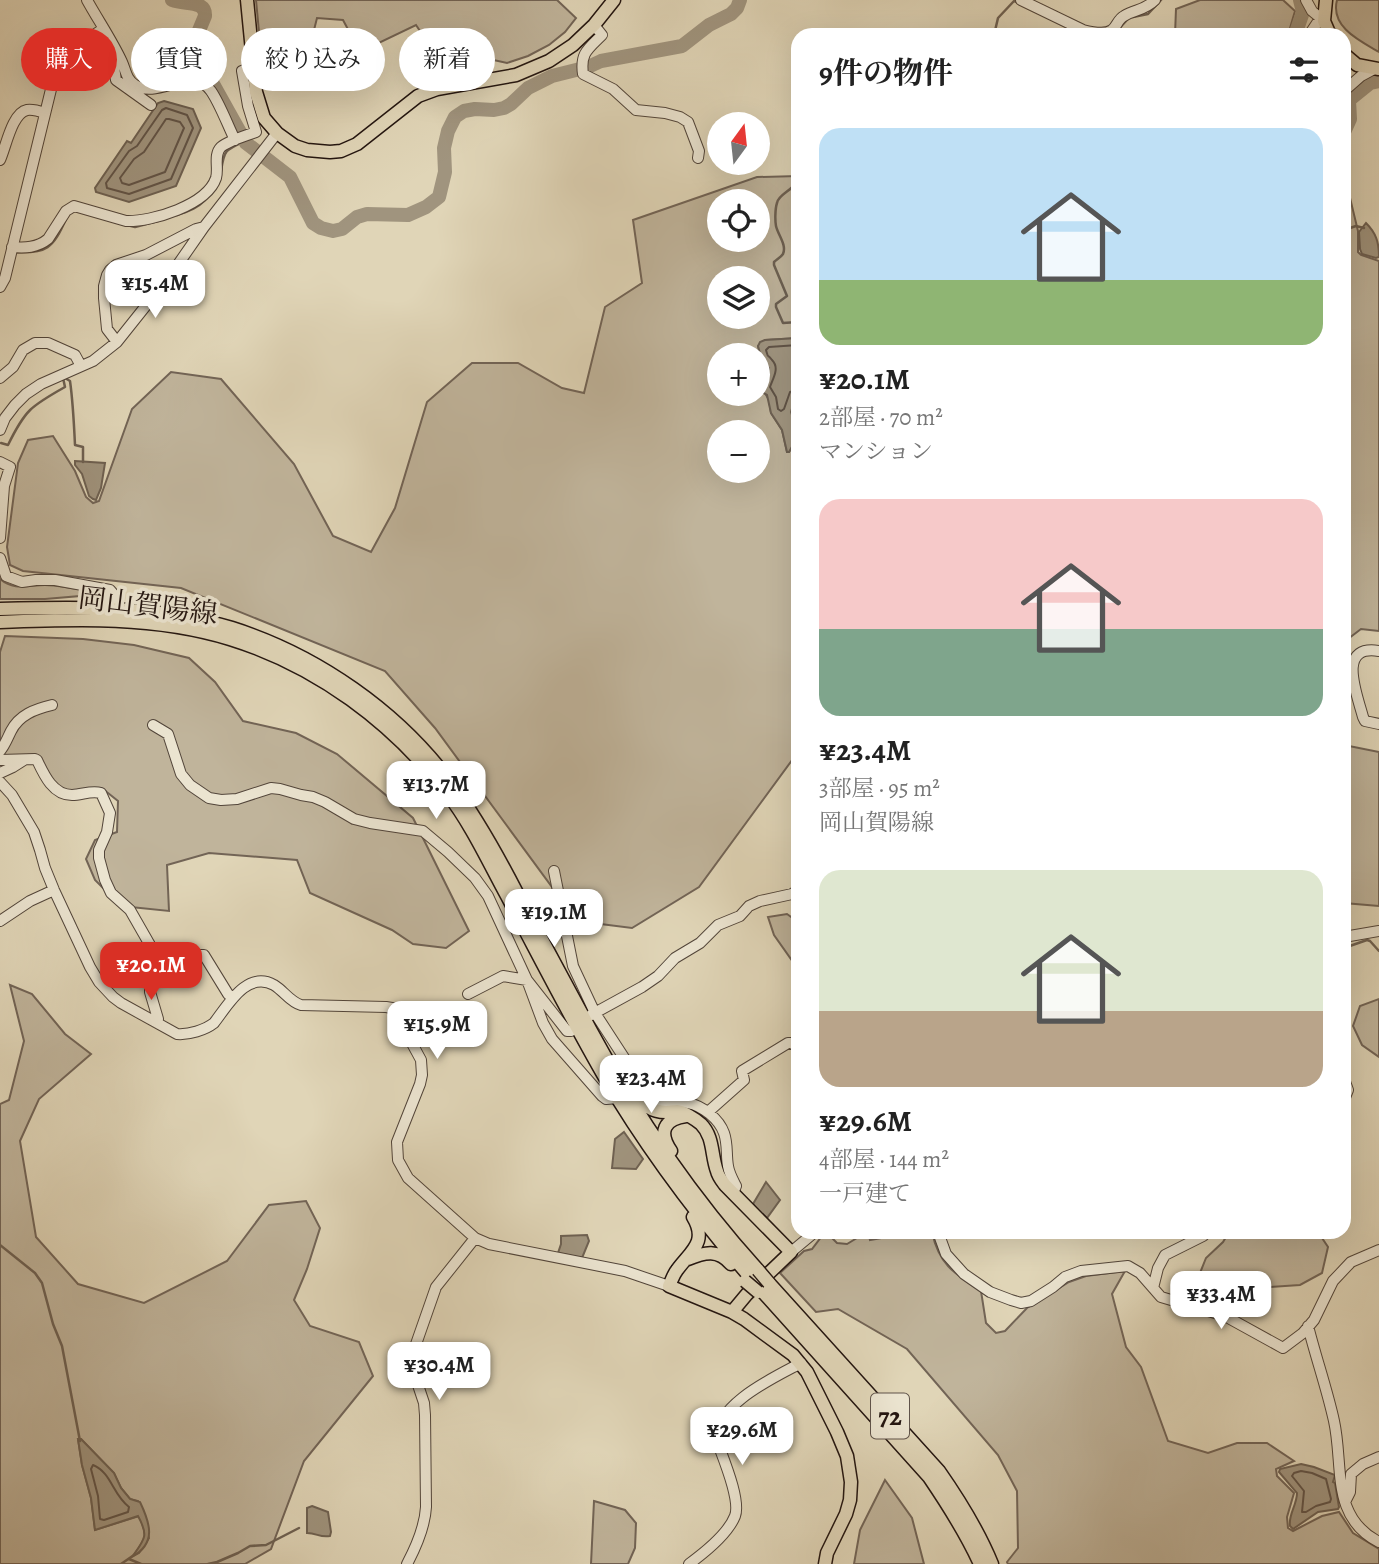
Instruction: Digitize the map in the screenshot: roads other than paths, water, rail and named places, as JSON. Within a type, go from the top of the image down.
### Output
[{"type":"main road","points":[[247,0],[250,28]]},
{"type":"main road","points":[[256,91],[261,110],[270,126],[285,141],[307,150],[341,151],[357,144],[418,96],[437,89],[516,75],[549,61],[573,45],[614,0]]},
{"type":"main road","points":[[1326,0],[1324,21],[1327,28]]},
{"type":"main road","points":[[1351,60],[1357,65],[1376,69]]},
{"type":"main road","name":"岡山賀陽線","points":[[0,609],[117,609],[174,615],[232,628],[279,646],[327,670],[365,696],[426,752],[467,805],[641,1118],[718,1224],[751,1276]]},
{"type":"main road","name":"岡山賀陽線","points":[[0,622],[120,620],[177,627],[230,639],[278,657],[319,678],[351,699],[393,733],[449,794],[587,1022],[641,1102],[651,1110],[679,1111],[687,1116]]},
{"type":"main road","name":"岡山賀陽線","points":[[587,1022],[618,1098],[656,1158],[693,1209],[751,1276],[939,1471],[982,1539],[992,1564]]},
{"type":"main road","points":[[687,1116],[695,1119],[709,1136],[717,1172],[725,1185],[791,1252],[732,1312]]},
{"type":"main road","name":"岡山賀陽線","points":[[687,1116],[670,1120],[666,1124],[664,1134],[667,1146],[709,1203],[718,1224]]},
{"type":"main road","name":"岡山賀陽線","points":[[656,1158],[659,1170],[700,1230],[698,1243],[675,1273],[669,1286]]},
{"type":"main road","name":"岡山賀陽線","points":[[687,1259],[710,1252],[718,1254],[751,1276]]},
{"type":"main road","name":"72","points":[[669,1286],[732,1312],[801,1363],[847,1456],[850,1500],[827,1553],[825,1564]]},
{"type":"main road","name":"岡山賀陽線","points":[[763,1288],[773,1303],[929,1477],[951,1509],[980,1564]]},
{"type":"street","points":[[87,0],[99,28]]},
{"type":"street","points":[[1021,0],[1079,28]]},
{"type":"street","points":[[1113,28],[1120,18],[1148,7],[1155,0]]},
{"type":"street","points":[[1306,0],[1312,11],[1324,21]]},
{"type":"street","points":[[1314,28],[1317,23],[1324,21]]},
{"type":"street","points":[[594,25],[602,35],[585,51],[583,69],[613,89],[636,110],[665,113],[688,122],[699,151],[698,158]]},
{"type":"street","points":[[117,55],[128,79],[144,89],[188,80],[204,84],[211,91],[239,139]]},
{"type":"street","points":[[1351,85],[1361,76],[1376,69]]},
{"type":"street","points":[[117,81],[151,105]]},
{"type":"street","points":[[0,287],[5,278],[50,91]]},
{"type":"street","points":[[11,251],[44,243],[68,209],[74,206],[126,221],[145,221],[195,201],[210,187],[215,178],[219,148],[256,132],[245,91]]},
{"type":"street","points":[[0,160],[19,115],[31,110],[45,113]]},
{"type":"street","points":[[0,430],[3,416],[26,394],[41,384],[93,361],[117,342],[276,133]]},
{"type":"street","points":[[117,342],[107,329],[104,286],[110,270],[196,229],[204,228]]},
{"type":"street","points":[[0,378],[12,368],[23,350],[35,343],[48,344],[75,355],[81,366]]},
{"type":"street","points":[[0,462],[10,467],[4,486],[0,538]]},
{"type":"street","points":[[0,558],[6,576],[14,580],[55,580],[110,590],[116,597],[117,609]]},
{"type":"street","points":[[1379,651],[1360,652],[1354,657],[1352,671],[1365,721],[1379,724]]},
{"type":"street","points":[[0,751],[17,721],[37,709],[52,705]]},
{"type":"street","points":[[153,725],[168,734],[181,774],[190,785],[209,798],[237,799],[271,788],[280,789],[313,797],[354,819],[423,831],[475,878],[488,896],[552,1039],[601,1096],[606,1099],[618,1098]]},
{"type":"street","points":[[0,760],[32,758],[37,760],[46,779],[61,793],[70,795],[96,791],[104,797],[110,813],[99,858],[111,893],[130,911],[150,945],[150,992],[157,1023]]},
{"type":"street","points":[[0,772],[25,759]]},
{"type":"street","points":[[0,782],[12,795],[34,832],[54,890],[90,967],[113,998],[177,1034],[184,1035],[210,1027],[233,998],[245,986],[254,982],[272,984],[296,1004],[301,1005],[392,1008],[422,1066],[420,1084],[397,1142],[398,1160],[408,1178],[475,1238],[489,1244],[625,1271],[669,1286]]},
{"type":"street","points":[[554,871],[587,1022],[655,1100],[688,1103],[708,1112],[724,1132],[728,1169],[736,1186],[733,1193]]},
{"type":"street","points":[[0,921],[30,901],[54,890]]},
{"type":"street","points":[[468,994],[503,976],[527,980],[567,1031],[571,1031],[659,976],[675,958],[700,943],[718,925],[740,915],[749,906],[760,901],[791,894]]},
{"type":"street","points":[[1351,936],[1379,932]]},
{"type":"street","points":[[150,951],[163,951],[186,960],[204,955],[233,998]]},
{"type":"street","points":[[708,1112],[744,1080],[742,1071],[791,1042]]},
{"type":"street","points":[[407,1564],[415,1547],[426,1507],[424,1403],[412,1361],[436,1287],[475,1238]]},
{"type":"street","points":[[791,1252],[807,1239]]},
{"type":"street","points":[[941,1239],[946,1254],[964,1274],[990,1292],[1021,1303],[1042,1296],[1065,1277],[1073,1274],[1128,1266],[1140,1273],[1161,1297],[1225,1316],[1283,1348],[1314,1321],[1333,1281],[1351,1262],[1379,1250]]},
{"type":"street","points":[[1153,1287],[1165,1255],[1197,1239]]},
{"type":"street","points":[[1308,1326],[1338,1439],[1341,1491],[1356,1525],[1379,1542]]},
{"type":"street","points":[[689,1564],[714,1543],[736,1515],[734,1490],[717,1441],[716,1434],[720,1423],[735,1404],[751,1391],[801,1363]]},
{"type":"street","points":[[1345,1502],[1350,1492],[1351,1474],[1363,1464],[1379,1457]]},
{"type":"water","points":[[164,101],[193,109],[201,128],[176,186],[129,202],[96,192],[95,188],[127,141],[131,143],[158,103]]},
{"type":"water","points":[[1366,223],[1378,242],[1379,257],[1376,258],[1362,254],[1360,249],[1359,232]]},
{"type":"water","points":[[791,338],[789,452],[782,430],[769,406],[770,343],[760,342]]},
{"type":"water","points":[[75,461],[105,463],[96,500],[89,496]]},
{"type":"water","points":[[624,1132],[643,1159],[636,1169],[612,1168],[615,1139]]},
{"type":"water","points":[[766,1182],[780,1200],[767,1218],[753,1204]]},
{"type":"water","points":[[587,1235],[589,1241],[582,1258],[558,1253],[561,1236]]},
{"type":"water","points":[[78,1439],[114,1473],[130,1499],[140,1502],[148,1525],[148,1539],[132,1557],[144,1537],[144,1528],[138,1516],[95,1530]]},
{"type":"water","points":[[1301,1464],[1335,1475],[1333,1482],[1339,1507],[1318,1512],[1293,1529],[1290,1522],[1297,1493],[1279,1472],[1280,1469]]},
{"type":"water","points":[[312,1506],[328,1512],[330,1536],[307,1533],[307,1508]]},
{"type":"waterway","points":[[172,0],[199,5],[204,11],[205,16],[190,52],[190,65],[194,71],[213,84],[246,143],[290,177],[313,223],[333,231],[342,229],[357,217],[367,214],[408,215],[426,207],[439,197],[445,172],[444,148],[448,131],[455,117],[464,111],[504,108],[528,88],[552,76],[601,61],[682,46],[709,25],[731,14],[740,0]]},
{"type":"waterway","points":[[1133,17],[1148,14],[1161,0]]},
{"type":"waterway","points":[[1297,28],[1303,12],[1300,0]]},
{"type":"waterway","points":[[996,28],[998,18],[1014,1],[1018,3]]},
{"type":"waterway","points":[[1120,28],[1127,20]]},
{"type":"waterway","points":[[1351,98],[1370,83],[1379,81]]},
{"type":"waterway","points":[[221,171],[227,152],[245,141]]},
{"type":"waterway","points":[[791,188],[777,203],[776,224],[784,251],[774,262],[787,296],[776,304],[776,307],[783,323],[791,322]]},
{"type":"waterway","points":[[177,215],[195,208],[205,200]]},
{"type":"waterway","points":[[14,252],[34,252],[48,247],[57,237],[66,219]]},
{"type":"waterway","points":[[127,225],[135,227],[158,221]]},
{"type":"waterway","points":[[1351,228],[1364,228]]},
{"type":"waterway","points":[[1,443],[8,445],[30,410],[65,387],[65,378],[70,381],[75,445],[83,447],[83,462]]},
{"type":"waterway","points":[[1351,946],[1367,940],[1379,951]]},
{"type":"waterway","points":[[0,1245],[35,1273],[42,1283],[62,1346],[80,1441]]},
{"type":"waterway","points":[[208,1564],[250,1546],[266,1545],[299,1528]]},
{"type":"waterway","points":[[121,1564],[134,1555]]},
{"type":"waterway","points":[[129,1559],[141,1564]]}]
